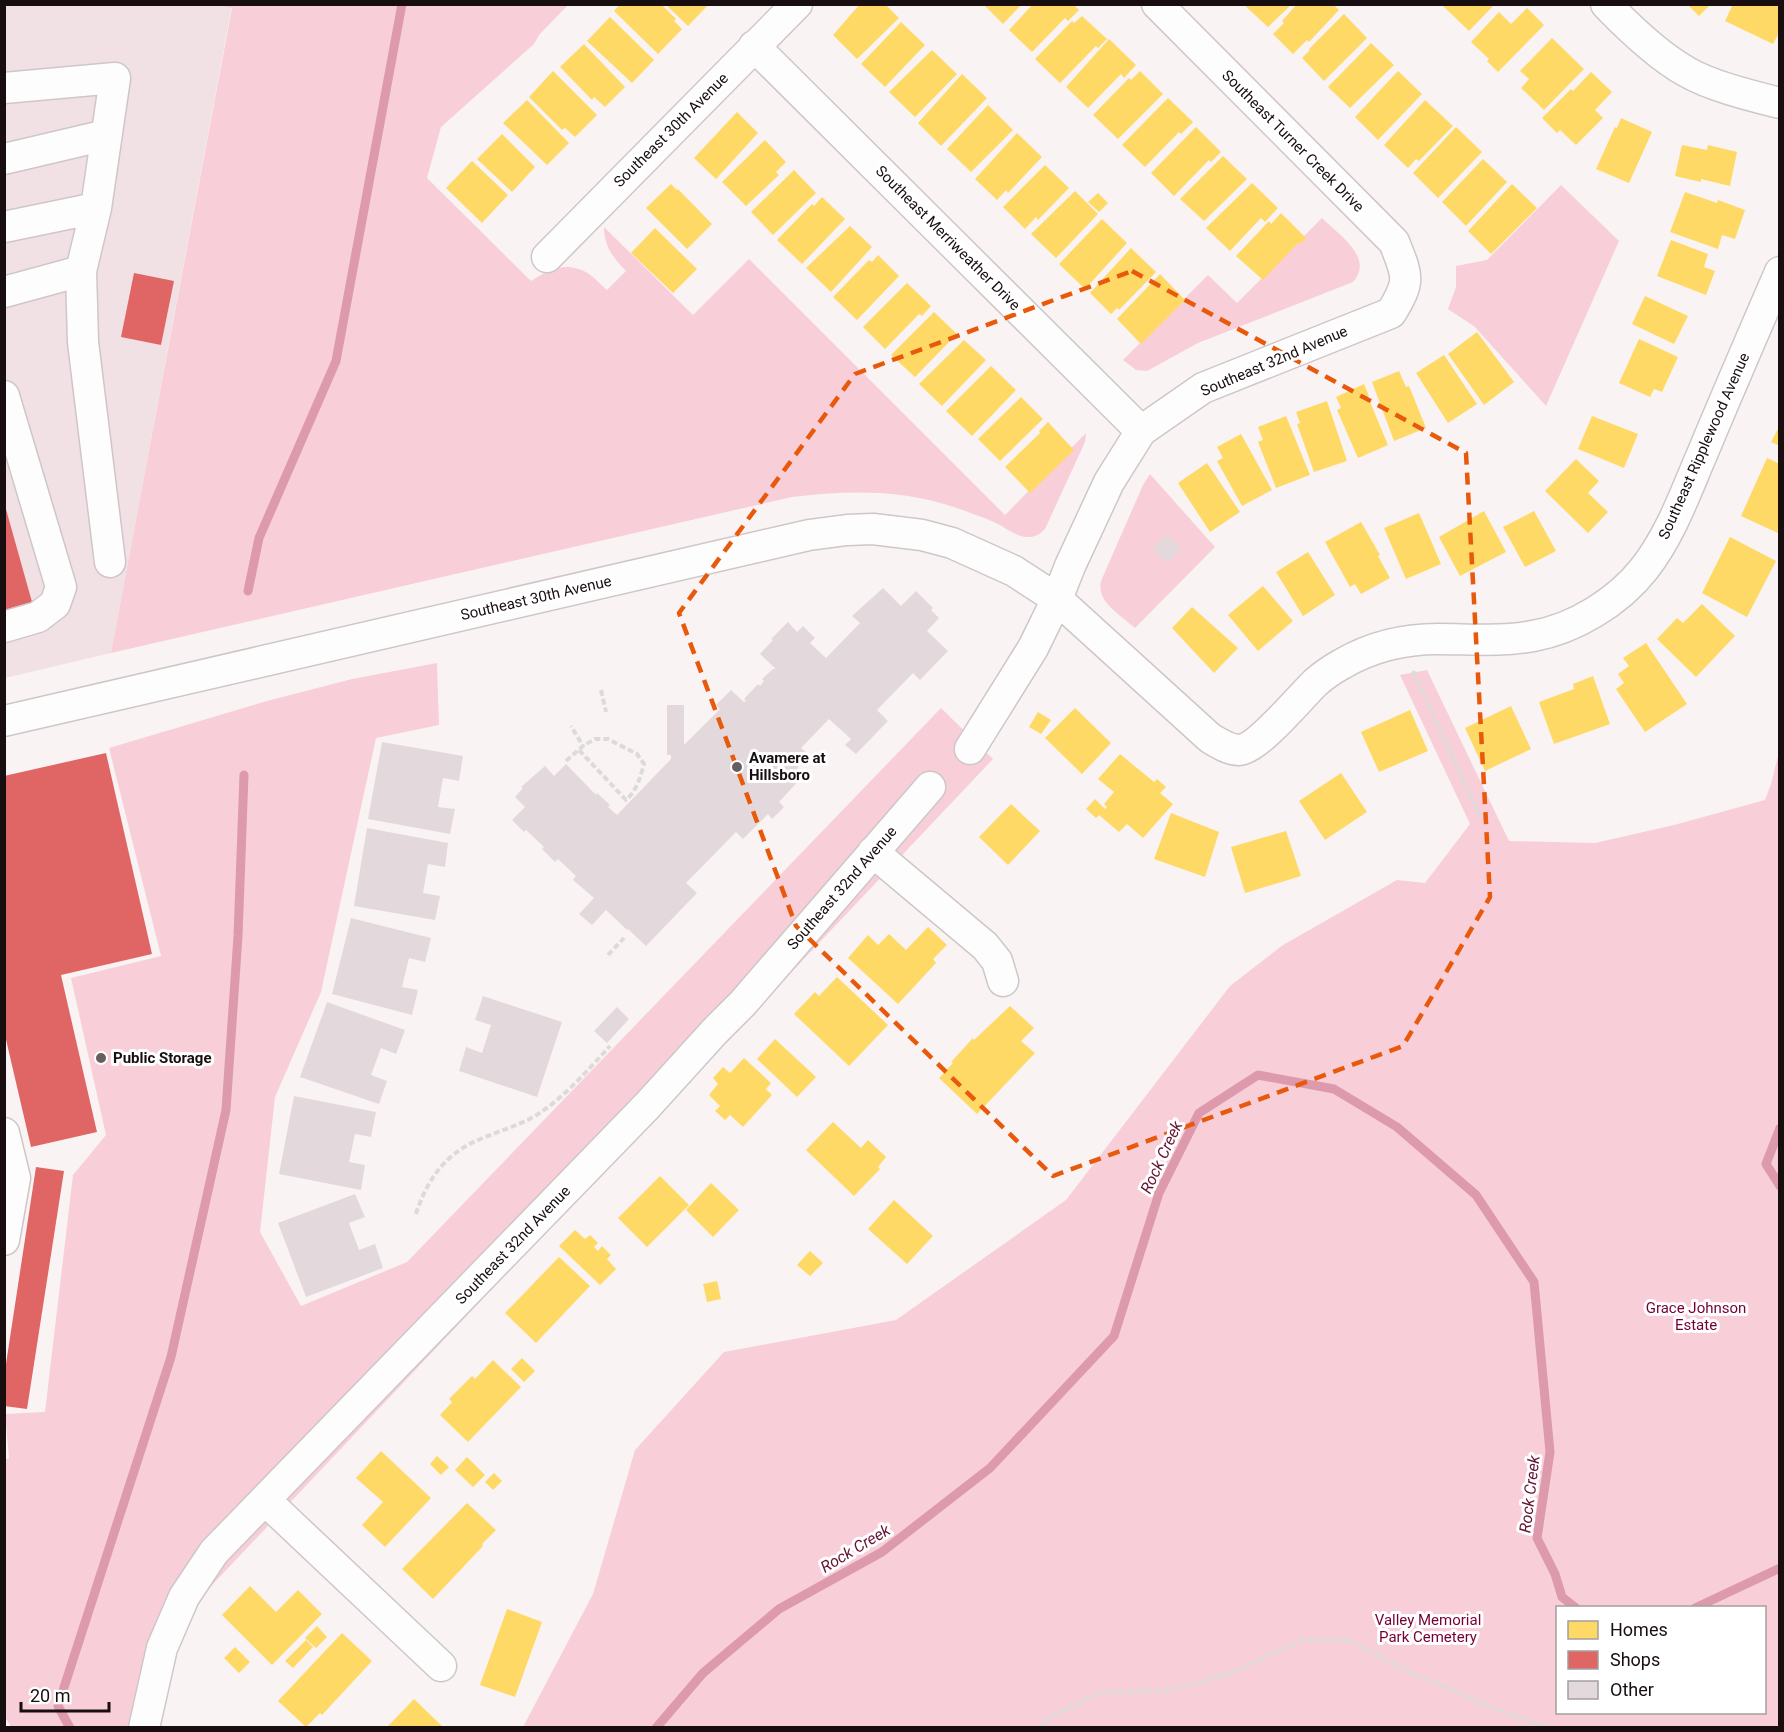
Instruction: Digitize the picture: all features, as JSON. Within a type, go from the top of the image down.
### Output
[{"type":"street","name":"Southeast 30th Avenue","points":[[546,257],[797,4]]},
{"type":"street","name":"Southeast Turner Creek Drive","points":[[1157,4],[1394,242],[1404,269],[1405,290]]},
{"type":"street","points":[[1606,4],[1635,34],[1688,73],[1736,91],[1779,103]]},
{"type":"street","name":"Southeast Merriweather Drive","points":[[754,46],[1141,431]]},
{"type":"street","points":[[4,88],[115,78],[96,208],[81,271],[83,342],[110,562]]},
{"type":"street","points":[[4,159],[106,135]]},
{"type":"street","points":[[4,227],[96,208]]},
{"type":"street","points":[[4,292],[81,271]]},
{"type":"street","name":"Southeast Ripplewood Avenue","points":[[1057,599],[1210,738],[1222,745],[1239,750],[1253,745],[1267,733],[1319,679],[1342,663],[1368,651],[1396,643],[1435,639],[1505,640],[1534,636],[1565,627],[1593,613],[1622,591],[1643,570],[1660,545],[1679,506],[1779,272]]},
{"type":"street","name":"Southeast 32nd Avenue","points":[[970,749],[1033,648],[1109,482],[1141,431],[1203,388],[1391,313],[1405,290]]},
{"type":"street","points":[[4,396],[61,587],[56,604],[38,617],[4,627]]},
{"type":"street","name":"Southeast 30th Avenue","points":[[4,721],[809,535],[847,530],[897,531],[952,543],[1014,571],[1057,599]]},
{"type":"street","name":"Southeast 32nd Avenue","points":[[144,1728],[162,1648],[184,1597],[214,1552],[647,1106],[742,1003],[930,787]]},
{"type":"street","points":[[873,852],[985,946],[997,961],[1003,981]]},
{"type":"street","points":[[4,1133],[15,1178],[4,1240]]},
{"type":"street","points":[[265,1500],[441,1666]]},
{"type":"path","points":[[1413,670],[1482,819]]},
{"type":"path","points":[[601,690],[606,712]]},
{"type":"path","points":[[566,761],[581,748],[595,738],[608,739],[638,754],[644,764],[633,794],[626,800],[581,748],[571,726]]},
{"type":"path","points":[[608,955],[624,938]]},
{"type":"path","points":[[416,1214],[422,1197],[440,1167],[455,1152],[535,1116],[563,1095],[610,1047]]},
{"type":"path","points":[[1039,1728],[1050,1718],[1100,1693],[1171,1690],[1229,1674],[1303,1640],[1348,1640],[1420,1676],[1484,1704],[1548,1728]]},
{"type":"highlighted area","points":[[1132,271],[1466,453],[1490,897],[1403,1046],[1053,1176],[796,926],[679,613],[855,374]]},
{"type":"shaded area","points":[[4,5],[232,5],[111,653],[5,678]]},
{"type":"green space","points":[[216,5],[568,5],[539,35],[534,44],[441,127],[427,178],[531,281],[552,270],[566,267],[589,274],[607,290],[626,271],[610,251],[604,227],[693,315],[749,259],[1005,515],[1086,433],[1085,442],[1045,529],[1040,534],[1025,537],[957,508],[896,494],[855,492],[792,497],[111,653],[232,8]]},
{"type":"green space","points":[[1561,185],[1619,241],[1546,406],[1475,327],[1448,309],[1456,287],[1456,266],[1487,260]]},
{"type":"green space","points":[[1322,218],[1345,239],[1357,255],[1360,264],[1359,273],[1353,282],[1198,343],[1147,371],[1136,370],[1123,360],[1208,275],[1237,303]]},
{"type":"green space","points":[[1150,474],[1215,547],[1135,628],[1111,608],[1100,589],[1101,581]]},
{"type":"green space","points":[[437,663],[439,725],[376,738],[321,992],[275,1097],[260,1232],[301,1306],[407,1262],[941,708],[993,759],[179,1620],[155,1727],[11,1727],[5,1717],[4,1460],[9,1458],[5,1414],[45,1412],[73,1175],[106,1135],[71,978],[161,956],[109,748],[267,701],[352,679]]},
{"type":"green space","points":[[1427,670],[1509,841],[1595,843],[1674,825],[1765,800],[1779,752],[1779,1727],[523,1727],[593,1594],[635,1450],[724,1352],[896,1320],[1066,1200],[1230,986],[1283,945],[1397,880],[1425,883],[1470,824],[1400,675]]},
{"type":"building: Homes","points":[[620,4],[661,4],[676,19],[674,21],[682,29],[658,54],[614,11]]},
{"type":"building: Homes","points":[[665,4],[709,4],[688,26]]},
{"type":"building: Homes","points":[[860,4],[885,4],[899,18],[857,59],[833,35]]},
{"type":"building: Homes","points":[[983,4],[1022,4],[1003,24]]},
{"type":"building: Homes","points":[[1033,4],[1073,4],[1079,10],[1068,21],[1065,18],[1032,52],[1009,30]]},
{"type":"building: Homes","points":[[1243,4],[1292,4],[1268,27]]},
{"type":"building: Homes","points":[[1297,4],[1333,4],[1339,10],[1309,42],[1307,40],[1293,54],[1273,34]]},
{"type":"building: Homes","points":[[1441,4],[1495,4],[1469,31]]},
{"type":"building: Homes","points":[[1687,4],[1711,4],[1699,16]]},
{"type":"building: Homes","points":[[1733,4],[1780,4],[1780,31],[1773,44],[1725,21]]},
{"type":"building: Homes","points":[[1527,8],[1544,25],[1498,72],[1487,61],[1489,59],[1471,42],[1499,12],[1511,24]]},
{"type":"building: Homes","points":[[1344,14],[1367,38],[1324,81],[1302,58]]},
{"type":"building: Homes","points":[[1082,16],[1107,39],[1098,48],[1096,46],[1060,83],[1035,59],[1072,21],[1074,23]]},
{"type":"building: Homes","points":[[610,17],[654,60],[632,83],[587,41]]},
{"type":"building: Homes","points":[[901,22],[925,45],[885,87],[861,64]]},
{"type":"building: Homes","points":[[1552,38],[1584,69],[1544,110],[1521,88],[1529,79],[1520,71]]},
{"type":"building: Homes","points":[[1109,39],[1136,65],[1124,78],[1121,74],[1088,108],[1066,87]]},
{"type":"building: Homes","points":[[1371,43],[1394,65],[1350,108],[1328,87]]},
{"type":"building: Homes","points":[[584,44],[625,87],[605,107],[594,97],[592,100],[560,67]]},
{"type":"building: Homes","points":[[932,50],[957,74],[915,117],[889,92]]},
{"type":"building: Homes","points":[[553,71],[597,115],[575,137],[565,128],[562,130],[529,97]]},
{"type":"building: Homes","points":[[1140,71],[1163,94],[1118,139],[1093,115],[1129,78],[1131,80]]},
{"type":"building: Homes","points":[[1398,71],[1422,94],[1378,140],[1355,117]]},
{"type":"building: Homes","points":[[1591,72],[1612,92],[1595,110],[1603,118],[1576,145],[1560,130],[1557,133],[1542,118]]},
{"type":"building: Homes","points":[[962,74],[987,98],[941,146],[918,123]]},
{"type":"building: Homes","points":[[1168,98],[1193,122],[1181,134],[1179,132],[1145,167],[1122,145]]},
{"type":"building: Homes","points":[[527,100],[569,143],[547,165],[503,123]]},
{"type":"building: Homes","points":[[1425,100],[1453,126],[1419,161],[1416,159],[1408,168],[1384,145]]},
{"type":"building: Homes","points":[[988,105],[1013,130],[971,172],[947,149]]},
{"type":"building: Homes","points":[[737,112],[758,133],[716,179],[694,158]]},
{"type":"building: Homes","points":[[1621,118],[1652,132],[1629,183],[1596,169]]},
{"type":"building: Homes","points":[[1196,127],[1221,152],[1211,162],[1209,160],[1174,196],[1151,173]]},
{"type":"building: Homes","points":[[1456,127],[1482,152],[1438,198],[1413,173]]},
{"type":"building: Homes","points":[[1017,133],[1042,157],[1008,193],[1006,190],[997,200],[975,179]]},
{"type":"building: Homes","points":[[502,134],[535,167],[512,192],[477,159]]},
{"type":"building: Homes","points":[[765,140],[786,162],[776,172],[779,175],[746,206],[722,182]]},
{"type":"building: Homes","points":[[1682,145],[1707,150],[1708,145],[1737,152],[1730,186],[1675,176]]},
{"type":"building: Homes","points":[[1223,156],[1247,179],[1204,221],[1180,199]]},
{"type":"building: Homes","points":[[1483,159],[1507,182],[1466,226],[1442,202]]},
{"type":"building: Homes","points":[[472,161],[508,195],[482,223],[446,188]]},
{"type":"building: Homes","points":[[1045,165],[1069,188],[1038,220],[1036,217],[1025,229],[1003,207]]},
{"type":"building: Homes","points":[[794,170],[816,193],[773,235],[751,212]]},
{"type":"building: Homes","points":[[1252,183],[1278,208],[1265,222],[1261,218],[1230,251],[1206,228]]},
{"type":"building: Homes","points":[[671,184],[712,224],[687,249],[646,208]]},
{"type":"building: Homes","points":[[1512,184],[1537,208],[1491,254],[1468,231]]},
{"type":"building: Homes","points":[[1075,191],[1098,214],[1056,258],[1031,234]]},
{"type":"building: Homes","points":[[1685,192],[1717,203],[1718,200],[1745,210],[1735,239],[1722,235],[1718,249],[1670,232]]},
{"type":"building: Homes","points":[[1098,193],[1108,203],[1099,212],[1088,202]]},
{"type":"building: Homes","points":[[822,197],[845,219],[802,264],[777,240],[812,204],[814,206]]},
{"type":"building: Homes","points":[[1281,213],[1306,238],[1300,244],[1298,243],[1263,280],[1236,256],[1269,221],[1271,224]]},
{"type":"building: Homes","points":[[1102,219],[1127,243],[1085,289],[1059,264]]},
{"type":"building: Homes","points":[[850,226],[872,247],[831,292],[806,268]]},
{"type":"building: Homes","points":[[655,228],[697,269],[673,293],[631,253]]},
{"type":"building: Homes","points":[[1671,240],[1708,254],[1704,267],[1715,271],[1706,295],[1657,276]]},
{"type":"building: Homes","points":[[1131,248],[1156,272],[1119,310],[1117,308],[1111,314],[1090,293]]},
{"type":"building: Homes","points":[[878,255],[899,276],[857,320],[833,297],[869,260],[872,262]]},
{"type":"building: Homes","points":[[1160,274],[1185,300],[1141,344],[1117,319]]},
{"type":"building: Homes","points":[[907,283],[931,306],[922,316],[919,314],[885,349],[863,327]]},
{"type":"building: Homes","points":[[1645,296],[1688,316],[1674,344],[1632,324]]},
{"type":"building: Homes","points":[[934,312],[957,334],[915,377],[891,355]]},
{"type":"building: Homes","points":[[1477,332],[1514,382],[1484,405],[1448,354]]},
{"type":"building: Homes","points":[[1639,339],[1678,357],[1662,392],[1654,389],[1650,397],[1619,383]]},
{"type":"building: Homes","points":[[964,340],[986,360],[942,406],[919,384]]},
{"type":"building: Homes","points":[[1444,355],[1477,404],[1448,423],[1416,373]]},
{"type":"building: Homes","points":[[991,366],[1016,390],[972,436],[946,411]]},
{"type":"building: Homes","points":[[1399,371],[1406,387],[1409,386],[1426,428],[1394,441],[1372,382]]},
{"type":"building: Homes","points":[[1364,384],[1388,445],[1358,458],[1337,410],[1341,408],[1336,397]]},
{"type":"building: Homes","points":[[1021,397],[1043,419],[1000,461],[978,439]]},
{"type":"building: Homes","points":[[1327,401],[1347,461],[1314,472],[1297,424],[1300,423],[1296,412]]},
{"type":"building: Homes","points":[[1286,416],[1310,475],[1276,488],[1258,442],[1263,440],[1258,427]]},
{"type":"building: Homes","points":[[1592,416],[1638,434],[1624,468],[1578,449]]},
{"type":"building: Homes","points":[[1048,422],[1074,450],[1030,493],[1005,467],[1040,433],[1039,431]]},
{"type":"building: Homes","points":[[1780,425],[1780,446],[1771,442]]},
{"type":"building: Homes","points":[[1241,434],[1272,490],[1242,506],[1217,461],[1223,458],[1217,447]]},
{"type":"building: Homes","points":[[1767,458],[1780,464],[1780,534],[1741,516]]},
{"type":"building: Homes","points":[[1576,459],[1599,481],[1588,493],[1608,512],[1588,533],[1545,491]]},
{"type":"building: Homes","points":[[1207,463],[1240,512],[1210,532],[1178,483]]},
{"type":"building: Homes","points":[[1484,511],[1506,552],[1460,576],[1439,537]]},
{"type":"building: Homes","points":[[1534,511],[1556,551],[1525,567],[1503,527]]},
{"type":"building: Homes","points":[[1419,513],[1441,564],[1406,579],[1384,528]]},
{"type":"building: Homes","points":[[1361,522],[1390,578],[1361,594],[1355,584],[1350,587],[1325,542]]},
{"type":"building: Homes","points":[[1730,537],[1776,561],[1747,617],[1702,593]]},
{"type":"building: Homes","points":[[1308,552],[1335,595],[1303,616],[1276,572]]},
{"type":"building: Homes","points":[[1263,586],[1293,621],[1258,651],[1228,615]]},
{"type":"building: Homes","points":[[1702,604],[1735,636],[1696,677],[1657,639],[1677,618],[1683,623]]},
{"type":"building: Homes","points":[[1192,607],[1238,648],[1214,673],[1172,628]]},
{"type":"building: Homes","points":[[1646,643],[1687,704],[1645,732],[1616,689],[1624,683],[1618,674],[1629,666],[1623,658]]},
{"type":"building: Homes","points":[[1593,676],[1610,724],[1554,744],[1539,702],[1574,689],[1573,684]]},
{"type":"building: Homes","points":[[1511,706],[1531,749],[1485,771],[1465,728]]},
{"type":"building: Homes","points":[[1075,708],[1111,743],[1082,774],[1045,738]]},
{"type":"building: Homes","points":[[1410,710],[1428,751],[1379,772],[1361,732]]},
{"type":"building: Homes","points":[[1038,712],[1051,720],[1041,734],[1029,727]]},
{"type":"building: Homes","points":[[1120,754],[1154,782],[1157,779],[1166,787],[1160,793],[1173,804],[1143,838],[1127,824],[1119,832],[1099,815],[1096,818],[1086,809],[1095,799],[1105,809],[1107,807],[1104,804],[1114,792],[1098,779]]},
{"type":"building: Homes","points":[[1341,773],[1367,812],[1325,840],[1299,801]]},
{"type":"building: Homes","points":[[1011,804],[1040,831],[1008,865],[979,837]]},
{"type":"building: Homes","points":[[1171,813],[1219,832],[1205,877],[1154,859]]},
{"type":"building: Homes","points":[[1286,831],[1301,876],[1245,893],[1231,847]]},
{"type":"building: Homes","points":[[928,927],[947,945],[933,959],[936,963],[898,1004],[848,958],[868,935],[878,945],[889,934],[906,950]]},
{"type":"building: Homes","points":[[837,977],[888,1025],[849,1066],[794,1014],[815,992],[819,996]]},
{"type":"building: Homes","points":[[1010,1006],[1034,1028],[1021,1041],[1035,1053],[977,1114],[939,1078],[973,1038],[974,1040]]},
{"type":"building: Homes","points":[[775,1039],[816,1077],[797,1097],[757,1059]]},
{"type":"building: Homes","points":[[744,1058],[771,1083],[766,1089],[772,1095],[743,1127],[730,1115],[725,1120],[715,1111],[720,1106],[709,1095],[718,1084],[713,1078],[723,1067],[730,1073]]},
{"type":"building: Homes","points":[[833,1122],[861,1148],[868,1140],[886,1157],[878,1167],[880,1169],[854,1196],[806,1150]]},
{"type":"building: Homes","points":[[660,1176],[689,1205],[647,1247],[618,1218]]},
{"type":"building: Homes","points":[[711,1183],[739,1210],[713,1237],[686,1210]]},
{"type":"building: Homes","points":[[894,1200],[933,1236],[907,1264],[868,1229]]},
{"type":"building: Homes","points":[[575,1230],[585,1239],[590,1235],[598,1243],[594,1247],[598,1251],[602,1246],[611,1255],[607,1259],[616,1269],[600,1285],[559,1246]]},
{"type":"building: Homes","points":[[810,1251],[823,1263],[810,1276],[797,1265]]},
{"type":"building: Homes","points":[[559,1257],[590,1286],[536,1343],[505,1313]]},
{"type":"building: Homes","points":[[717,1281],[721,1299],[707,1302],[703,1284]]},
{"type":"building: Homes","points":[[522,1358],[535,1371],[524,1382],[511,1369]]},
{"type":"building: Homes","points":[[493,1360],[521,1387],[468,1442],[440,1415],[452,1402],[449,1399],[472,1376],[475,1379]]},
{"type":"building: Homes","points":[[381,1451],[431,1498],[385,1547],[362,1525],[383,1502],[356,1478]]},
{"type":"building: Homes","points":[[437,1456],[449,1467],[441,1475],[430,1464]]},
{"type":"building: Homes","points":[[467,1457],[485,1475],[473,1487],[455,1470]]},
{"type":"building: Homes","points":[[494,1473],[502,1481],[493,1490],[485,1482]]},
{"type":"building: Homes","points":[[467,1503],[496,1530],[433,1599],[402,1569]]},
{"type":"building: Homes","points":[[250,1586],[276,1612],[298,1590],[322,1614],[272,1665],[222,1615]]},
{"type":"building: Homes","points":[[507,1609],[542,1622],[515,1697],[480,1685]]},
{"type":"building: Homes","points":[[317,1626],[327,1637],[316,1648],[305,1638]]},
{"type":"building: Homes","points":[[342,1633],[372,1661],[322,1715],[320,1713],[306,1727],[278,1701]]},
{"type":"building: Homes","points":[[306,1640],[313,1647],[293,1668],[285,1661]]},
{"type":"building: Homes","points":[[235,1647],[250,1662],[239,1673],[224,1658]]},
{"type":"building: Homes","points":[[414,1699],[444,1728],[390,1728],[388,1726]]},
{"type":"building: Shops","points":[[134,273],[174,281],[161,345],[121,337]]},
{"type":"building: Shops","points":[[4,502],[32,602],[4,610]]},
{"type":"building: Shops","points":[[106,753],[152,954],[61,975],[97,1132],[31,1147],[4,1031],[4,776]]},
{"type":"building: Shops","points":[[36,1167],[64,1171],[27,1409],[4,1406],[4,1377]]},
{"type":"building: Other","points":[[1167,534],[1181,548],[1167,563],[1153,548]]},
{"type":"building: Other","name":"Avamere at Hillsboro","points":[[883,588],[901,606],[916,591],[933,608],[931,610],[939,618],[927,631],[948,651],[920,680],[913,673],[877,710],[888,721],[856,754],[845,745],[851,739],[829,719],[801,748],[809,755],[797,768],[804,775],[779,802],[784,807],[772,819],[768,814],[743,839],[736,832],[686,883],[697,893],[646,946],[606,910],[592,925],[579,914],[594,898],[573,880],[576,876],[558,859],[555,862],[542,849],[544,847],[512,820],[525,807],[515,797],[523,788],[521,787],[545,766],[554,776],[566,764],[596,795],[597,793],[610,805],[608,807],[617,815],[671,759],[671,755],[667,755],[667,705],[684,705],[684,745],[720,709],[716,705],[731,690],[744,702],[746,701],[744,699],[758,684],[760,686],[764,681],[762,679],[776,669],[760,654],[788,622],[797,632],[803,626],[815,638],[810,643],[826,658],[860,623],[852,616]]},
{"type":"building: Other","points":[[382,742],[463,756],[459,781],[443,778],[438,807],[455,809],[450,834],[368,819]]},
{"type":"building: Other","points":[[367,828],[448,843],[445,867],[428,864],[423,893],[440,896],[435,920],[354,906]]},
{"type":"building: Other","points":[[351,918],[431,938],[425,962],[409,958],[402,987],[418,990],[412,1015],[332,994]]},
{"type":"building: Other","points":[[483,996],[562,1022],[537,1097],[459,1071],[466,1047],[482,1053],[491,1025],[475,1020]]},
{"type":"building: Other","points":[[327,1002],[405,1030],[396,1054],[381,1048],[371,1075],[387,1081],[379,1104],[300,1077]]},
{"type":"building: Other","points":[[617,1007],[629,1019],[607,1043],[594,1031]]},
{"type":"building: Other","points":[[294,1096],[376,1112],[371,1137],[355,1134],[349,1162],[365,1165],[361,1190],[279,1174]]},
{"type":"building: Other","points":[[355,1194],[365,1217],[349,1223],[359,1250],[375,1244],[383,1268],[306,1297],[278,1223]]},
{"type":"waterway","points":[[248,591],[259,538],[336,361],[402,4]]},
{"type":"waterway","points":[[70,1728],[58,1706],[171,1357],[226,1110],[238,936],[244,775]]},
{"type":"waterway","name":"Rock Creek","points":[[656,1728],[703,1673],[779,1609],[882,1552],[990,1468],[1114,1336],[1159,1193],[1199,1113],[1258,1075],[1334,1089],[1397,1127],[1476,1195],[1534,1282],[1550,1452],[1537,1538],[1555,1574],[1562,1597],[1573,1606]]},
{"type":"waterway","name":"Rock Creek","points":[[1780,1128],[1766,1164],[1780,1186]]},
{"type":"waterway","name":"Rock Creek","points":[[1699,1606],[1780,1568]]},
{"type":"place","name":"Avamere at Hillsboro","points":[[737,767]]},
{"type":"place","name":"Public Storage","points":[[101,1058]]},
{"type":"park label","name":"Grace Johnson Estate","points":[[1696,1316]]},
{"type":"park label","name":"Valley Memorial Park Cemetery","points":[[1428,1628]]}]
